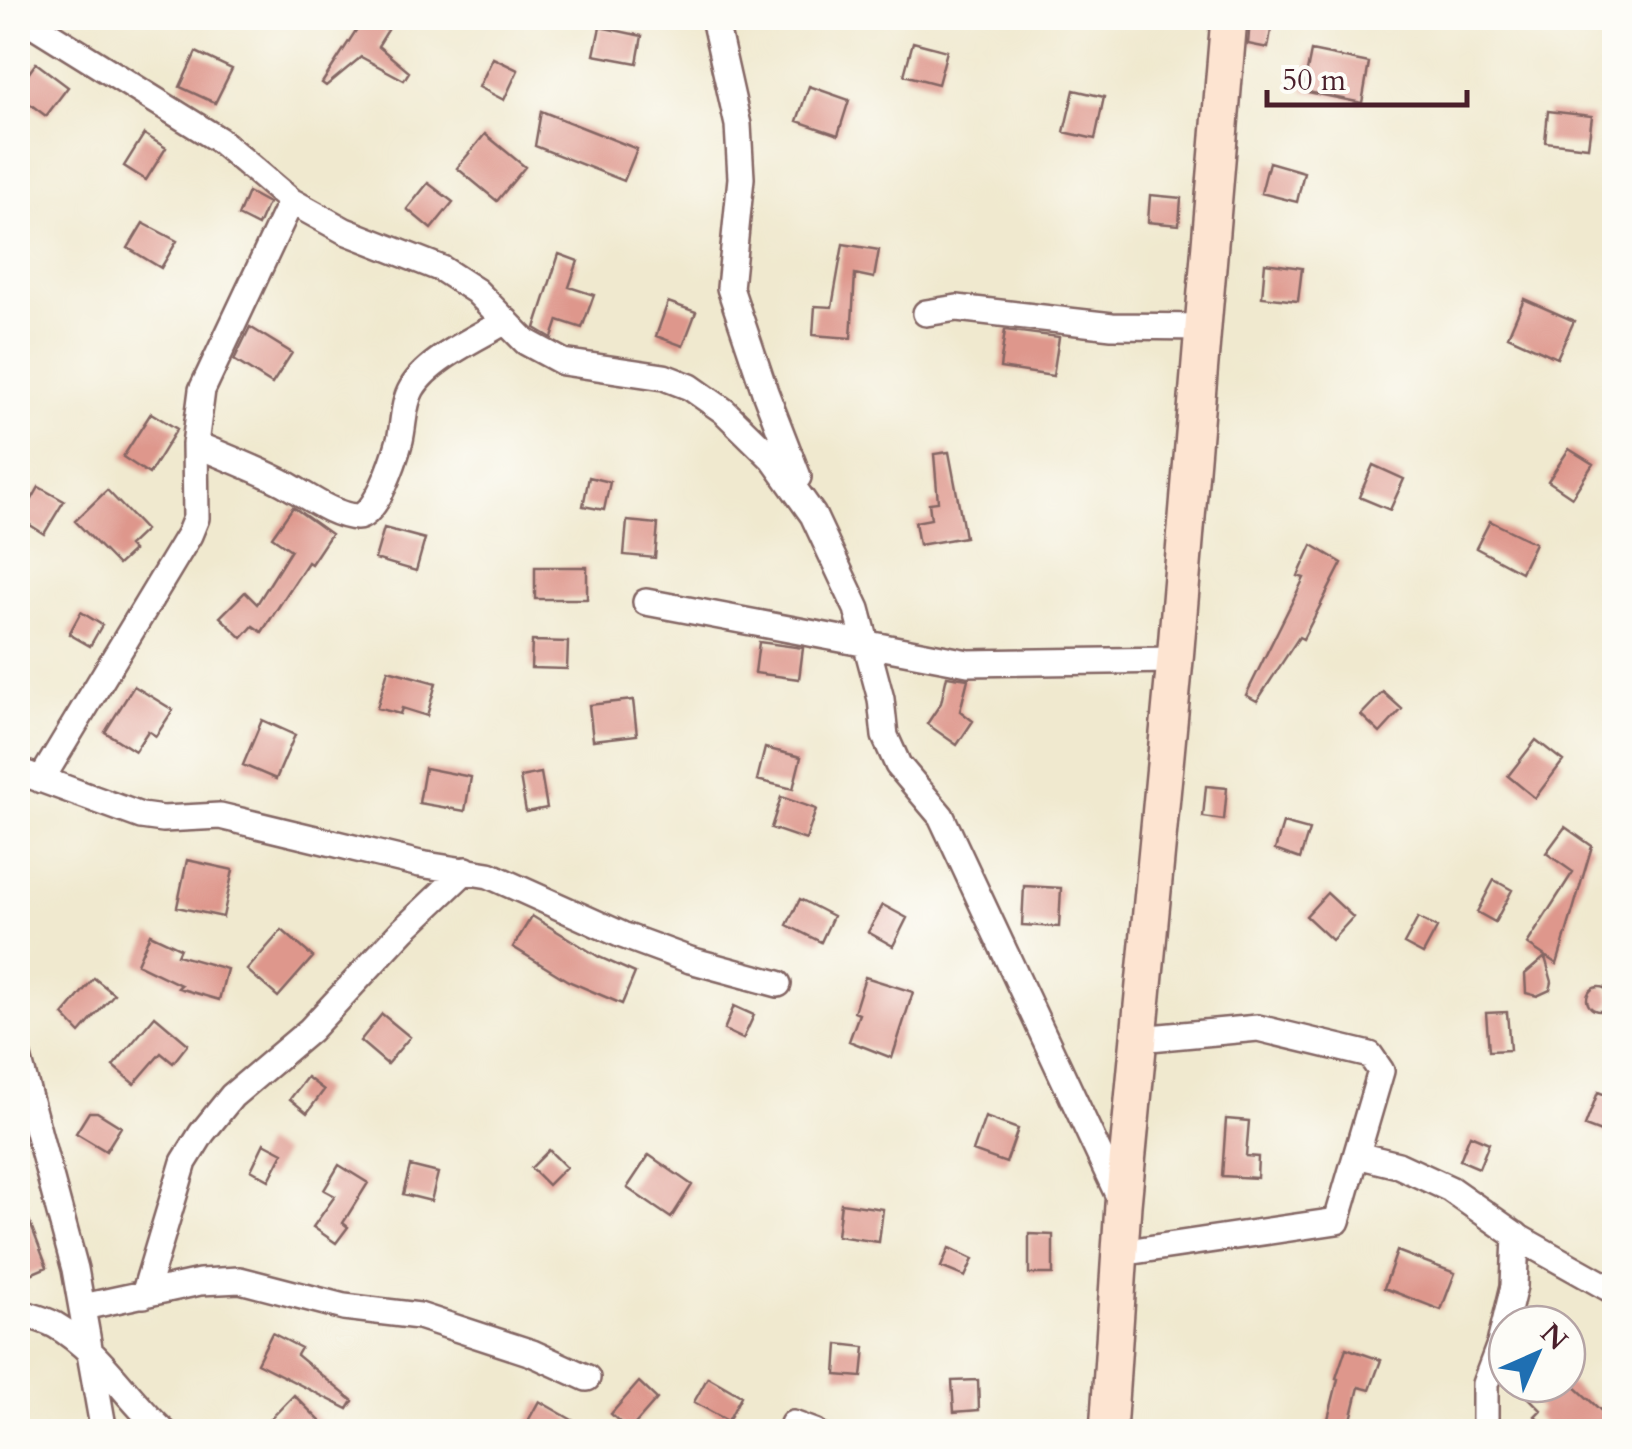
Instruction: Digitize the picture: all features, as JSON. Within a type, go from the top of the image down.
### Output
[{"type":"street","points":[[22,18],[219,140],[292,200],[345,230],[442,269],[476,292],[526,342],[563,362],[664,377],[690,387],[724,411],[773,459],[813,515]]},
{"type":"street","points":[[714,18],[738,125],[741,178],[730,288],[765,392],[813,515],[857,609],[881,699],[885,736],[898,765],[950,833],[1123,1204]]},
{"type":"street","points":[[1108,1432],[1123,1204],[1176,660],[1230,18]]},
{"type":"street","points":[[292,200],[202,390],[195,444],[196,518],[189,535],[29,775],[141,816],[220,816],[420,864],[489,874],[622,935],[690,960],[778,984]]},
{"type":"street","points":[[926,313],[957,308],[1112,326],[1204,327]]},
{"type":"street","points":[[195,444],[346,515],[369,514],[400,440],[412,388],[454,351],[506,321]]},
{"type":"street","points":[[646,602],[968,663],[1176,660]]},
{"type":"street","points":[[144,1295],[184,1162],[202,1133],[232,1096],[310,1030],[403,930],[466,870]]},
{"type":"street","points":[[1120,1253],[1337,1221],[1381,1071],[1370,1054],[1258,1028],[1139,1039]]},
{"type":"street","points":[[18,1056],[84,1307],[104,1432]]},
{"type":"street","points":[[1357,1155],[1398,1165],[1450,1190],[1516,1235],[1614,1291]]},
{"type":"street","points":[[1485,1432],[1485,1384],[1500,1344],[1514,1286],[1516,1235]]},
{"type":"street","points":[[84,1307],[200,1282],[240,1280],[344,1307],[418,1316],[532,1353],[587,1378]]},
{"type":"street","points":[[18,1312],[54,1324],[91,1351],[164,1432]]},
{"type":"building","points":[[364,18],[388,30],[378,46],[409,72],[404,80],[361,57],[326,86],[322,83]]},
{"type":"building","points":[[1250,20],[1272,24],[1268,48],[1248,44]]},
{"type":"building","points":[[600,27],[642,36],[637,63],[594,55]]},
{"type":"building","points":[[913,42],[947,51],[938,84],[904,75]]},
{"type":"building","points":[[1311,51],[1369,63],[1362,103],[1303,91]]},
{"type":"building","points":[[196,52],[232,69],[215,103],[180,87]]},
{"type":"building","points":[[493,58],[518,70],[504,100],[479,87]]},
{"type":"building","points":[[36,63],[68,87],[46,116],[18,95],[18,88]]},
{"type":"building","points":[[809,86],[849,100],[838,135],[797,121]]},
{"type":"building","points":[[1074,90],[1104,97],[1095,139],[1064,132]]},
{"type":"building","points":[[541,111],[637,149],[624,181],[535,146]]},
{"type":"building","points":[[1548,111],[1592,116],[1588,147],[1545,142]]},
{"type":"building","points":[[144,134],[166,148],[146,180],[124,166]]},
{"type":"building","points":[[485,134],[525,167],[497,201],[457,168]]},
{"type":"building","points":[[1269,162],[1304,172],[1297,202],[1261,193]]},
{"type":"building","points":[[428,183],[453,202],[431,229],[407,209]]},
{"type":"building","points":[[248,192],[268,203],[258,226],[238,216]]},
{"type":"building","points":[[1150,195],[1181,198],[1179,225],[1148,222]]},
{"type":"building","points":[[143,223],[177,241],[161,268],[128,248]]},
{"type":"building","points":[[843,244],[879,250],[874,278],[855,274],[851,338],[813,335],[815,306],[832,307]]},
{"type":"building","points":[[559,254],[578,261],[569,287],[594,295],[582,328],[558,320],[552,338],[535,328]]},
{"type":"building","points":[[1265,263],[1302,268],[1298,301],[1262,297]]},
{"type":"building","points":[[1524,299],[1574,321],[1557,358],[1508,336]]},
{"type":"building","points":[[668,302],[696,312],[683,346],[656,336]]},
{"type":"building","points":[[250,327],[292,353],[272,384],[234,360]]},
{"type":"building","points":[[1005,330],[1059,337],[1053,376],[1000,368]]},
{"type":"building","points":[[151,413],[177,429],[149,474],[123,457]]},
{"type":"building","points":[[1569,449],[1593,464],[1572,497],[1548,481]]},
{"type":"building","points":[[949,452],[965,537],[919,545],[915,522],[931,519],[929,503],[938,502],[934,454]]},
{"type":"building","points":[[1373,465],[1404,479],[1390,510],[1359,497]]},
{"type":"building","points":[[589,477],[610,482],[604,510],[583,506]]},
{"type":"building","points":[[39,487],[64,501],[44,534],[21,519]]},
{"type":"building","points":[[107,490],[145,530],[128,546],[133,551],[118,565],[75,521]]},
{"type":"building","points":[[293,507],[331,534],[262,632],[253,626],[242,638],[220,617],[245,592],[257,604],[291,550],[272,537]]},
{"type":"building","points":[[627,521],[658,524],[655,558],[624,555]]},
{"type":"building","points":[[1490,521],[1535,543],[1521,572],[1476,548]]},
{"type":"building","points":[[384,528],[425,539],[416,571],[375,559]]},
{"type":"building","points":[[1312,545],[1342,563],[1303,639],[1299,637],[1257,701],[1246,695],[1304,578],[1298,576]]},
{"type":"building","points":[[535,567],[587,567],[587,599],[535,599]]},
{"type":"building","points":[[81,612],[102,625],[90,646],[69,634]]},
{"type":"building","points":[[532,641],[568,642],[567,669],[531,668]]},
{"type":"building","points":[[759,642],[803,648],[799,679],[755,673]]},
{"type":"building","points":[[388,670],[436,683],[427,716],[402,708],[400,714],[377,708]]},
{"type":"building","points":[[947,676],[968,679],[960,711],[973,721],[957,745],[927,724],[941,703]]},
{"type":"building","points":[[134,686],[173,710],[156,736],[148,731],[135,751],[105,732]]},
{"type":"building","points":[[1383,692],[1402,709],[1380,733],[1361,715]]},
{"type":"building","points":[[633,700],[637,735],[593,740],[589,705]]},
{"type":"building","points":[[262,720],[295,735],[276,779],[243,765]]},
{"type":"building","points":[[1536,740],[1563,761],[1535,798],[1508,776]]},
{"type":"building","points":[[765,748],[801,757],[793,789],[757,780]]},
{"type":"building","points":[[425,768],[471,777],[465,811],[419,803]]},
{"type":"building","points":[[541,773],[547,808],[526,812],[520,777]]},
{"type":"building","points":[[1206,786],[1227,788],[1224,820],[1203,817]]},
{"type":"building","points":[[781,797],[816,809],[806,840],[771,828]]},
{"type":"building","points":[[1283,823],[1309,830],[1300,859],[1275,850]]},
{"type":"building","points":[[1565,827],[1592,846],[1557,964],[1527,944],[1573,872],[1546,853]]},
{"type":"building","points":[[187,860],[233,870],[223,917],[177,907]]},
{"type":"building","points":[[1494,880],[1512,890],[1495,922],[1477,912]]},
{"type":"building","points":[[1024,886],[1061,888],[1059,927],[1022,925]]},
{"type":"building","points":[[1327,893],[1353,917],[1332,940],[1306,916]]},
{"type":"building","points":[[800,899],[833,916],[821,942],[787,925]]},
{"type":"building","points":[[883,905],[907,918],[893,946],[868,932]]},
{"type":"building","points":[[532,916],[599,957],[635,973],[622,1004],[568,981],[513,947]]},
{"type":"building","points":[[1418,918],[1437,928],[1423,954],[1404,944]]},
{"type":"building","points":[[282,930],[313,957],[278,997],[247,970]]},
{"type":"building","points":[[150,934],[180,948],[177,955],[227,969],[219,1000],[178,988],[181,985],[137,964]]},
{"type":"building","points":[[1545,957],[1552,982],[1550,990],[1537,996],[1526,993],[1525,974]]},
{"type":"building","points":[[865,977],[913,992],[892,1058],[849,1041],[859,1014],[854,1012]]},
{"type":"building","points":[[94,978],[114,994],[80,1033],[63,1015]]},
{"type":"building","points":[[1599,987],[1611,999],[1599,1011],[1587,999]]},
{"type":"building","points":[[734,1006],[754,1015],[743,1039],[724,1030]]},
{"type":"building","points":[[1507,1012],[1510,1050],[1489,1051],[1486,1013]]},
{"type":"building","points":[[382,1014],[410,1037],[387,1064],[360,1041]]},
{"type":"building","points":[[155,1016],[188,1044],[173,1063],[161,1053],[134,1084],[113,1066]]},
{"type":"building","points":[[307,1077],[324,1090],[307,1113],[290,1099]]},
{"type":"building","points":[[1598,1092],[1614,1098],[1614,1137],[1585,1126]]},
{"type":"building","points":[[89,1112],[97,1112],[121,1127],[106,1151],[76,1133]]},
{"type":"building","points":[[985,1117],[1018,1129],[1006,1163],[973,1151]]},
{"type":"building","points":[[1226,1119],[1249,1121],[1246,1156],[1258,1157],[1257,1178],[1222,1176]]},
{"type":"building","points":[[1470,1135],[1489,1143],[1479,1168],[1460,1160]]},
{"type":"building","points":[[264,1143],[283,1153],[269,1180],[251,1170]]},
{"type":"building","points":[[549,1150],[566,1167],[548,1185],[531,1168]]},
{"type":"building","points":[[649,1155],[692,1185],[671,1218],[627,1188]]},
{"type":"building","points":[[339,1165],[368,1183],[343,1223],[348,1227],[336,1243],[313,1227],[335,1196],[324,1190]]},
{"type":"building","points":[[410,1166],[438,1173],[431,1201],[403,1194]]},
{"type":"building","points":[[19,1194],[47,1267],[26,1276],[22,1267],[18,1269]]},
{"type":"building","points":[[841,1203],[883,1209],[879,1242],[837,1236]]},
{"type":"building","points":[[1029,1234],[1053,1235],[1053,1274],[1029,1274]]},
{"type":"building","points":[[949,1248],[973,1259],[965,1277],[941,1267]]},
{"type":"building","points":[[1397,1251],[1455,1273],[1441,1310],[1384,1288]]},
{"type":"building","points":[[272,1333],[301,1348],[297,1355],[353,1401],[348,1409],[257,1363]]},
{"type":"building","points":[[838,1344],[865,1347],[862,1377],[836,1375]]},
{"type":"building","points":[[1346,1348],[1381,1360],[1370,1390],[1359,1387],[1348,1432],[1343,1432],[1326,1427]]},
{"type":"building","points":[[708,1377],[741,1396],[728,1421],[694,1402]]},
{"type":"building","points":[[978,1380],[979,1410],[954,1412],[952,1381]]},
{"type":"building","points":[[639,1382],[657,1399],[629,1431],[611,1414]]},
{"type":"building","points":[[294,1395],[331,1432],[258,1432]]},
{"type":"building","points":[[1587,1398],[1608,1417],[1595,1432],[1552,1432],[1535,1416],[1541,1410],[1535,1404],[1587,1404]]},
{"type":"building","points":[[539,1401],[593,1432],[522,1432]]}]
